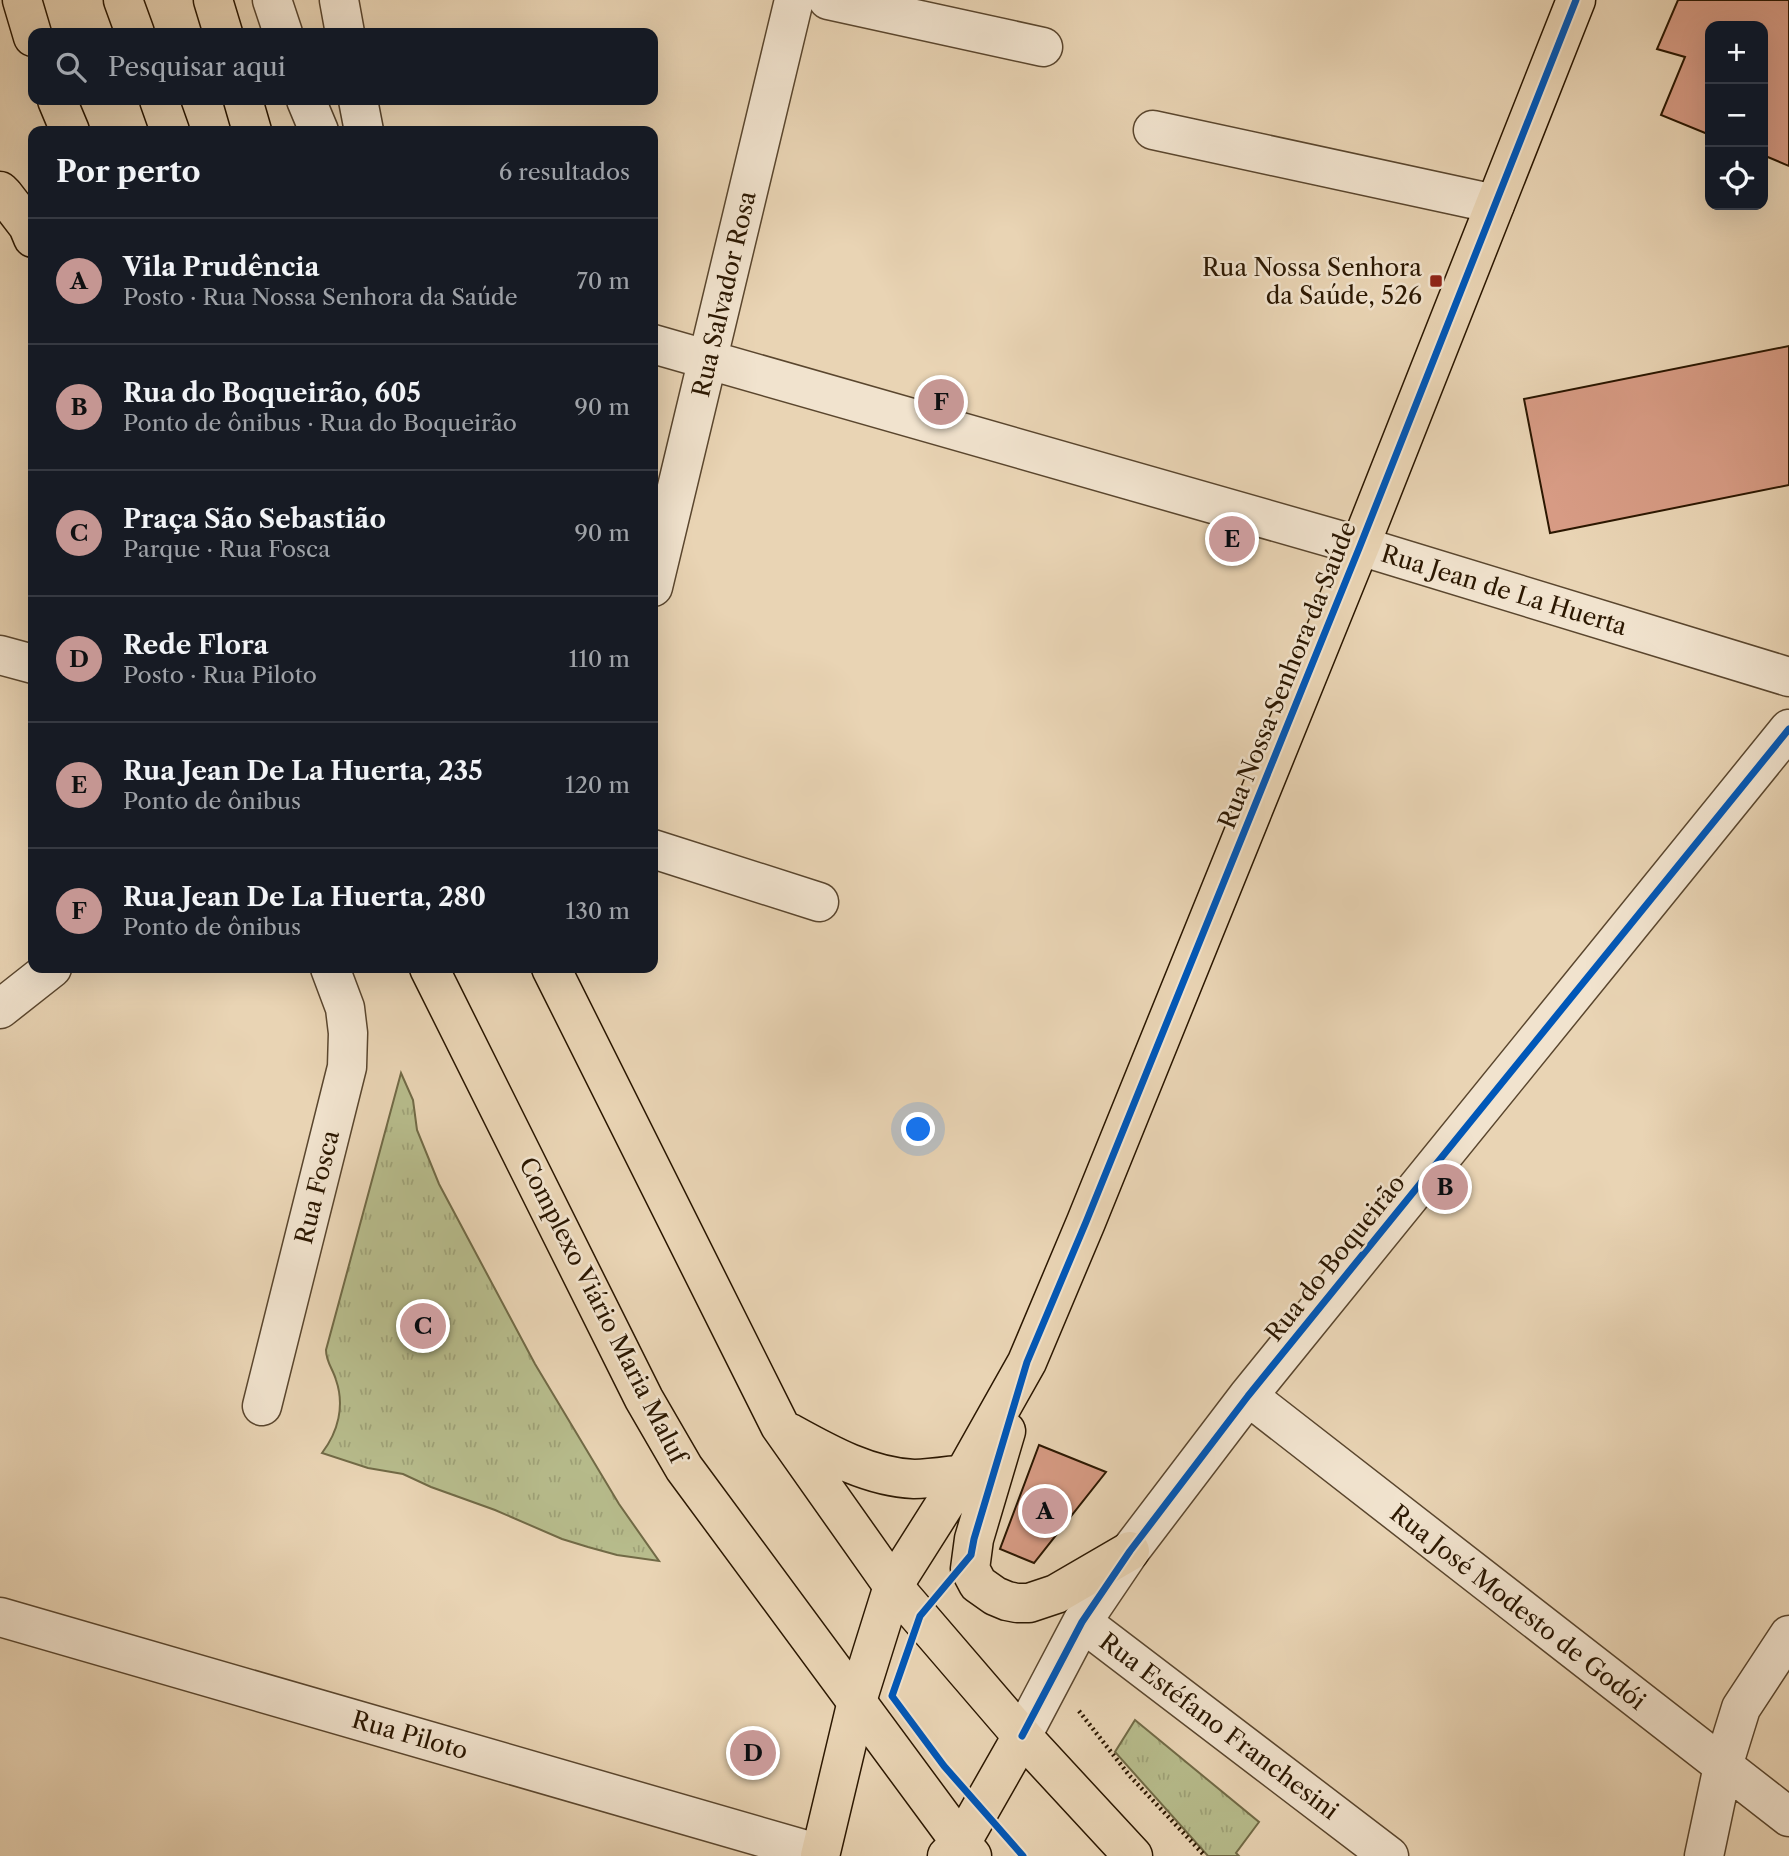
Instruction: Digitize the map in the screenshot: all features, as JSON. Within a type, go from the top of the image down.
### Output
[{"type":"main road","points":[[22,0],[30,28]]},
{"type":"main road","points":[[123,0],[133,28]]},
{"type":"main road","points":[[213,0],[221,28]]},
{"type":"main road","name":"Rua Nossa Senhora da Saúde","points":[[820,1855],[858,1701],[894,1586],[964,1475],[1027,1362],[1360,546],[1576,0]]},
{"type":"main road","points":[[59,105],[68,126]]},
{"type":"main road","points":[[161,105],[168,126]]},
{"type":"main road","points":[[244,105],[251,126]]},
{"type":"main road","points":[[0,191],[28,226]]},
{"type":"main road","name":"Complexo Viário Maria Maluf","points":[[432,973],[651,1411],[684,1468],[858,1701],[960,1852]]},
{"type":"main road","points":[[554,973],[780,1426],[894,1586],[1022,1736],[1133,1856]]},
{"type":"main road","points":[[1027,1362],[974,1539],[970,1569],[978,1584],[1007,1601],[1029,1603],[1056,1594],[1130,1551]]},
{"type":"main road","points":[[780,1426],[836,1459],[881,1474],[914,1479],[964,1475]]},
{"type":"main road","name":"Rua do Boqueirão","points":[[960,1852],[1022,1736]]},
{"type":"street","points":[[272,0],[281,28]]},
{"type":"street","points":[[339,0],[344,28]]},
{"type":"street","name":"Rua Salvador Rosa","points":[[658,566],[793,0]]},
{"type":"street","points":[[828,0],[1043,47]]},
{"type":"street","points":[[308,105],[317,126]]},
{"type":"street","points":[[359,105],[363,126]]},
{"type":"street","points":[[1153,130],[1495,204]]},
{"type":"street","name":"Rua Jean de La Huerta","points":[[658,345],[1360,546],[1789,677]]},
{"type":"street","points":[[0,655],[28,663]]},
{"type":"street","name":"Rua do Boqueirão","points":[[1022,1736],[1082,1622],[1130,1551],[1248,1396],[1789,729]]},
{"type":"street","points":[[658,851],[819,902]]},
{"type":"street","points":[[0,1009],[46,973]]},
{"type":"street","name":"Rua Fosca","points":[[262,1406],[347,1067],[348,1033],[345,1008],[332,973]]},
{"type":"street","name":"Rua José Modesto de Godói","points":[[1248,1396],[1789,1817]]},
{"type":"street","name":"Rua Piloto","points":[[0,1617],[820,1855]]},
{"type":"street","name":"Rua Estéfano Franchesini","points":[[1082,1622],[1389,1856]]},
{"type":"street","points":[[1704,1856],[1723,1766],[1741,1708],[1789,1635]]},
{"type":"path","points":[[1052,1677],[1129,1775],[1205,1856]]},
{"type":"green space","points":[[401,1073],[413,1100],[417,1130],[439,1184],[535,1364],[619,1504],[659,1561],[617,1555],[562,1539],[403,1474],[368,1468],[322,1453],[336,1428],[340,1409],[339,1390],[326,1350]]},
{"type":"green space","points":[[1135,1720],[1259,1822],[1236,1853],[1239,1856],[1208,1856],[1115,1752]]},
{"type":"building","points":[[1678,0],[1789,0],[1789,166],[1768,157],[1768,21],[1705,21],[1705,133],[1661,115],[1685,57],[1657,49]]},
{"type":"building","points":[[1789,346],[1789,485],[1550,533],[1524,399]]},
{"type":"building","points":[[1039,1445],[1106,1472],[1034,1563],[1000,1549]]},
{"type":"cycle path","points":[[1023,1856],[944,1766],[892,1696],[920,1616],[971,1555],[1027,1362],[1360,546],[1576,0]]},
{"type":"cycle path","points":[[1022,1736],[1082,1622],[1130,1551],[1248,1396],[1789,729]]},
{"type":"place","name":"Rua Nossa Senhora da Saúde, 526","points":[[1436,281]]},
{"type":"place","name":"Rua Jean De La Huerta, 280","points":[[941,402]]},
{"type":"place","name":"Rua Jean De La Huerta, 235","points":[[1232,539]]},
{"type":"place","name":"Rua do Boqueirão, 605","points":[[1445,1187]]},
{"type":"place","name":"Praça São Sebastião","points":[[423,1326]]},
{"type":"place","name":"Vila Prudência","points":[[1045,1511]]},
{"type":"place","name":"Rede Flora","points":[[753,1753]]}]
